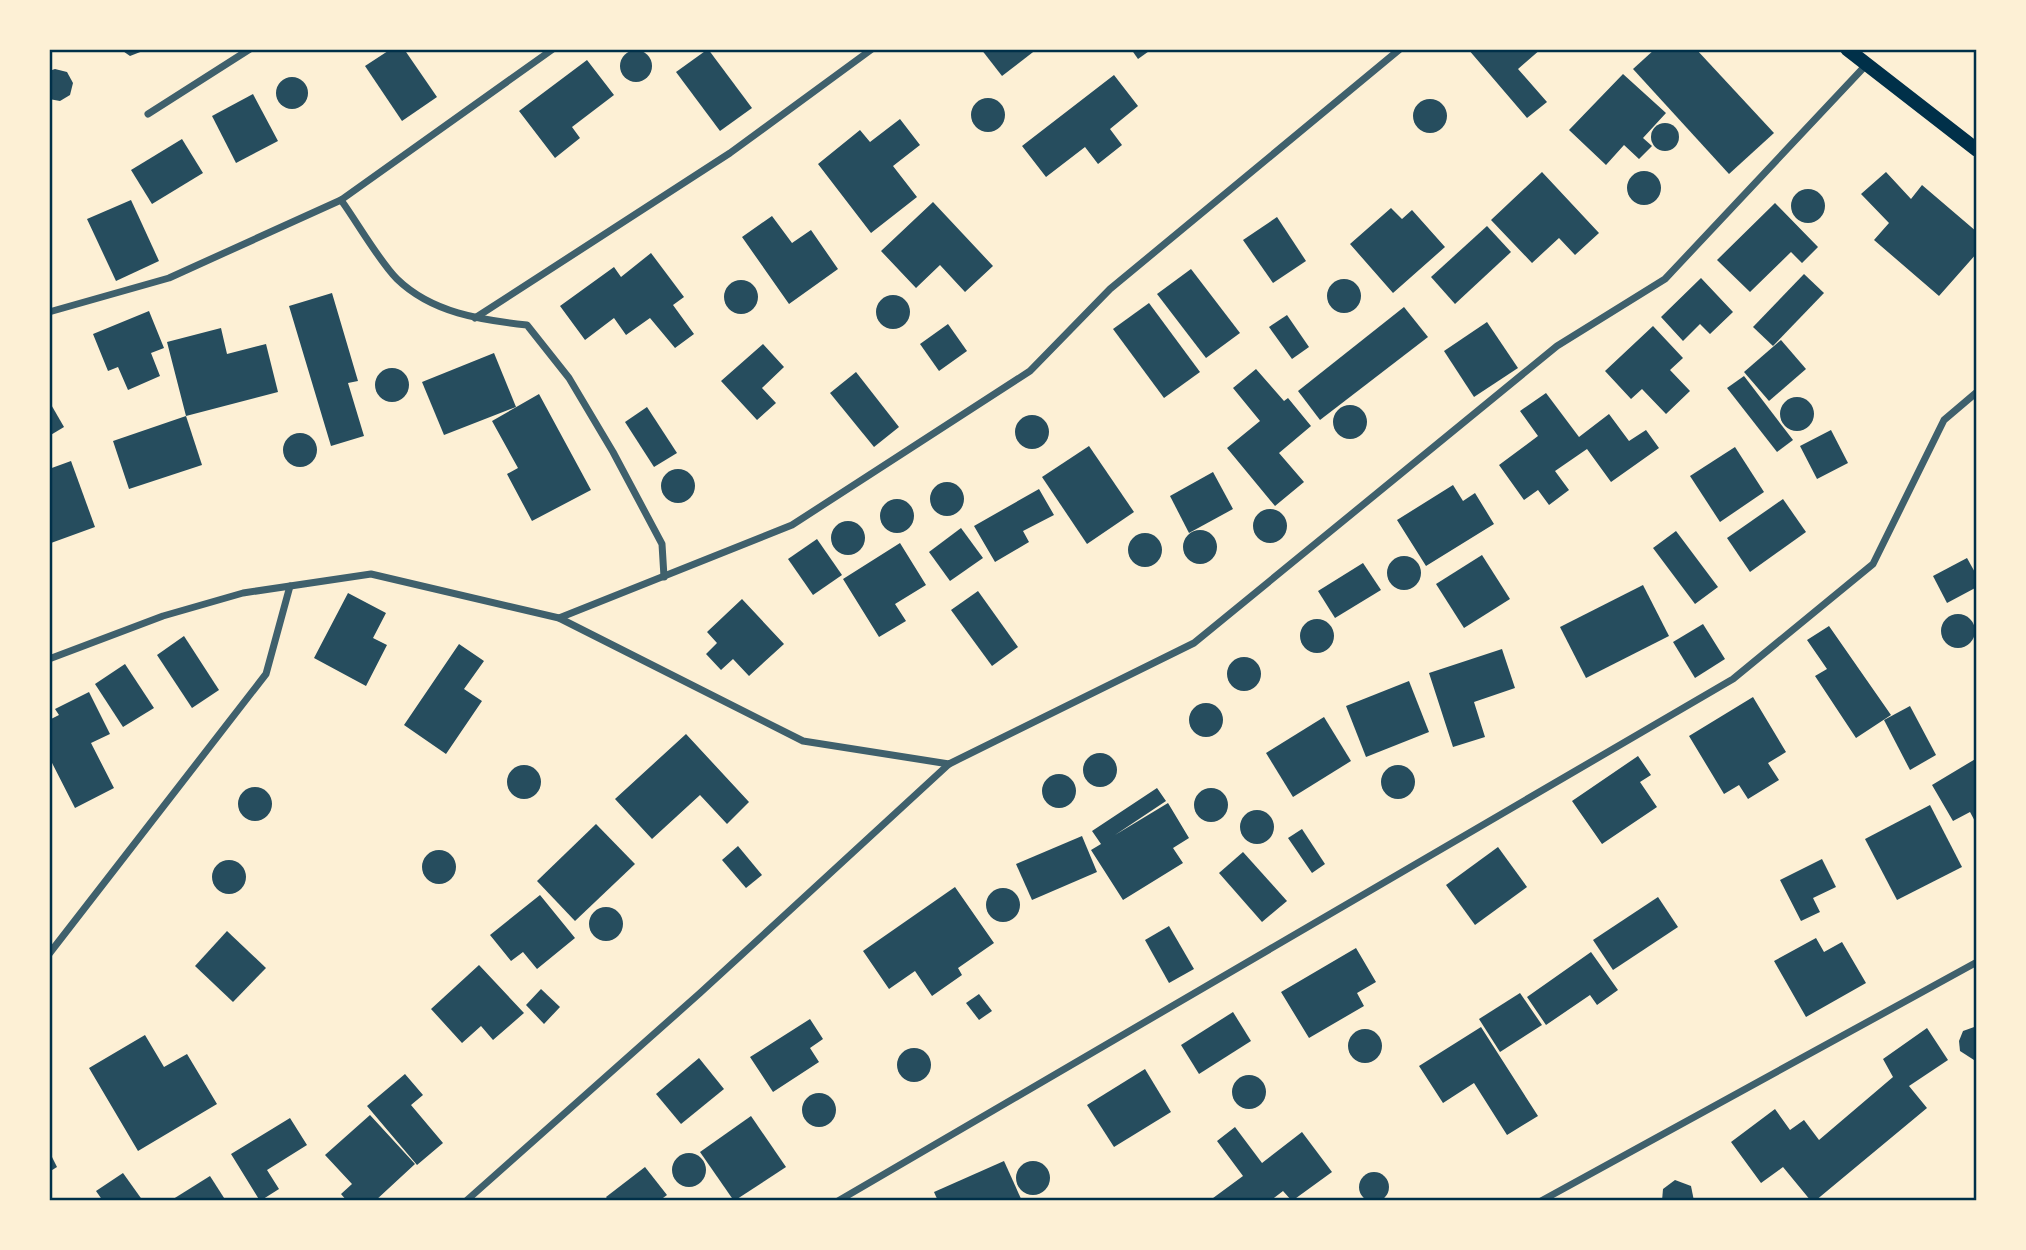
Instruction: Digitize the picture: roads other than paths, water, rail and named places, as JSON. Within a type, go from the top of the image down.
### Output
[{"type":"main road","points":[[1847,49],[1977,150]]},
{"type":"street","points":[[148,114],[250,49]]},
{"type":"street","points":[[49,312],[169,278],[341,200],[553,49]]},
{"type":"street","points":[[474,319],[730,153],[872,49]]},
{"type":"street","points":[[559,618],[792,525],[1030,371],[1110,289],[1400,49]]},
{"type":"street","points":[[466,1201],[700,993],[949,764],[1194,643],[1558,346],[1665,279],[1867,64]]},
{"type":"street","points":[[341,200],[397,279],[439,306],[474,319],[527,325],[569,378],[662,544],[664,577]]},
{"type":"street","points":[[838,1201],[1732,679],[1873,564],[1944,420],[1977,392]]},
{"type":"street","points":[[49,659],[163,616],[243,593],[371,574],[559,618],[803,741],[949,764]]},
{"type":"street","points":[[49,954],[266,674],[290,586]]},
{"type":"street","points":[[1541,1201],[1977,962]]}]
